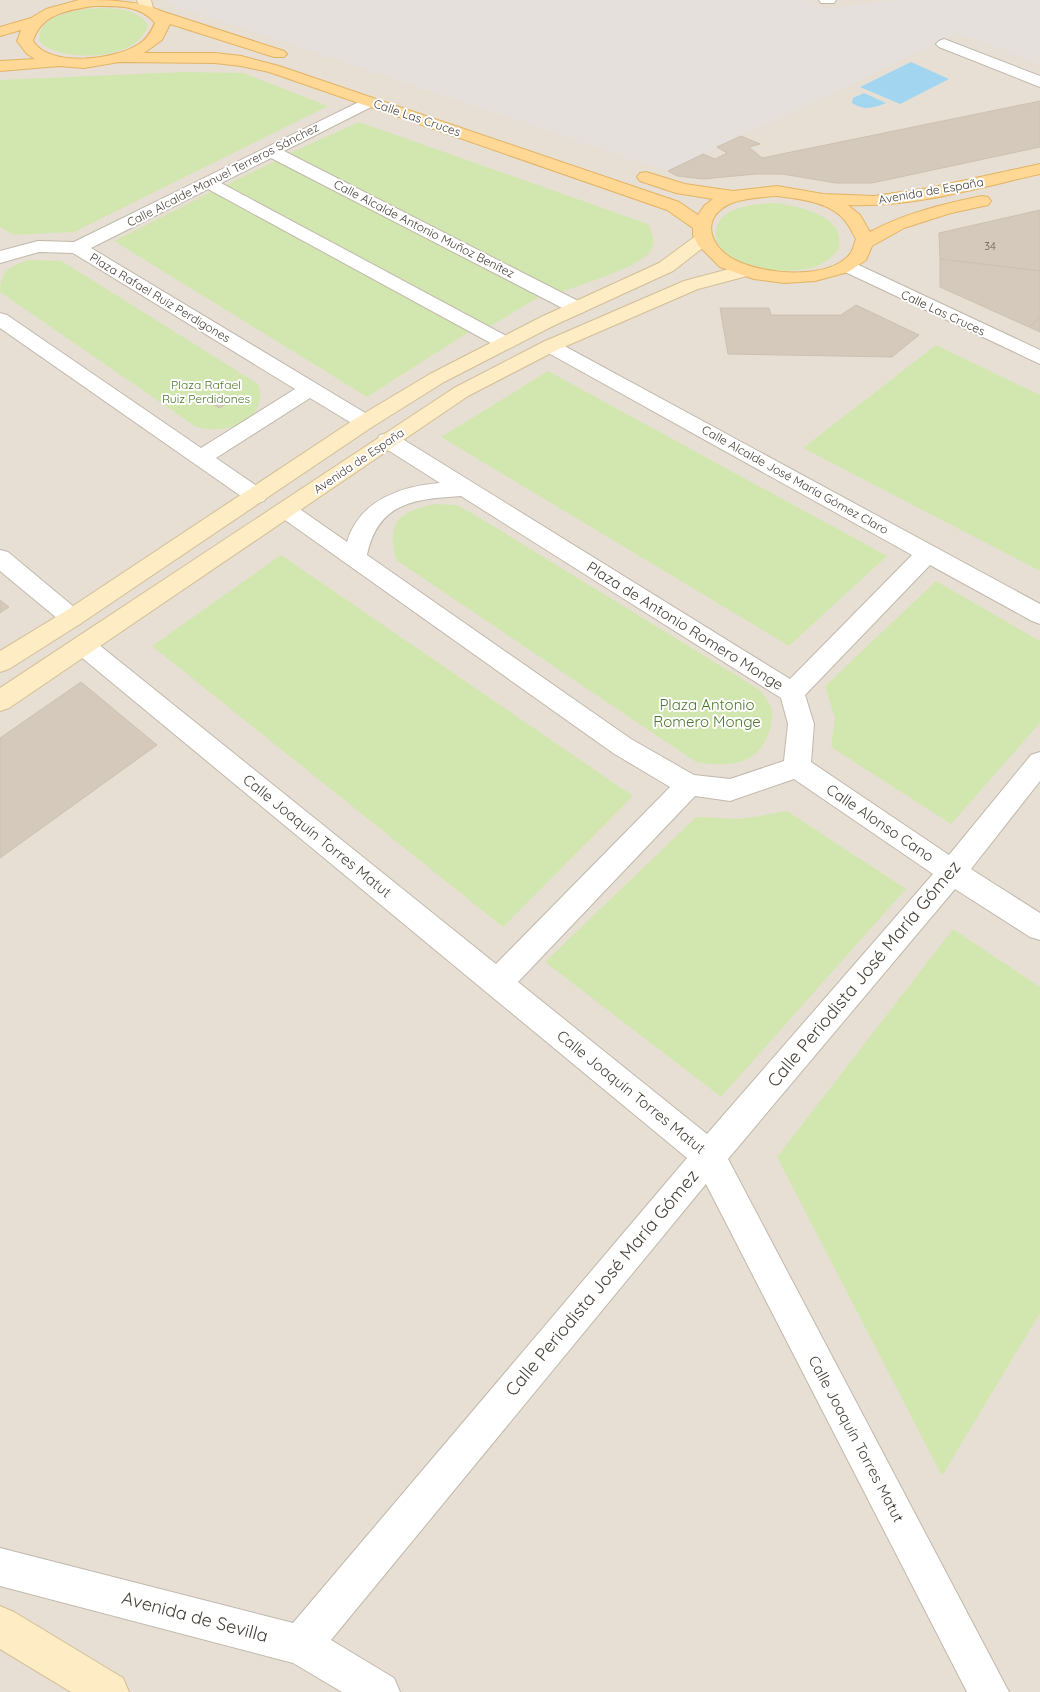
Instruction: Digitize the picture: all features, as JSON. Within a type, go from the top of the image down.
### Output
[{"type":"main road","points":[[0,32],[36,21],[46,15],[79,3],[112,2],[150,8],[290,57]]},
{"type":"main road","points":[[0,66],[65,62],[83,63],[121,58],[140,51],[154,42],[162,33],[164,23],[150,8]]},
{"type":"main road","points":[[36,21],[27,31],[25,41],[32,50],[46,58],[65,62]]},
{"type":"main road","name":"Calle Las Cruces","points":[[121,58],[190,58],[241,61],[274,69],[673,206],[702,232],[711,251],[718,257],[744,271],[772,278],[800,279],[826,275],[848,266]]},
{"type":"main road","name":"Avenida de España","points":[[821,199],[874,201],[929,193],[1040,169]]},
{"type":"main road","points":[[635,174],[682,189],[735,197]]},
{"type":"main road","points":[[702,232],[707,214],[718,204],[735,197],[755,192],[777,191],[800,194],[821,199],[840,208],[854,218],[862,230],[864,243],[859,255],[848,266]]},
{"type":"main road","name":"Avenida de España","points":[[864,243],[898,224],[946,209],[1003,196]]},
{"type":"main road","name":"Avenida de España","points":[[0,663],[72,618],[365,422],[437,378],[505,343],[666,266],[702,232]]},
{"type":"main road","name":"Avenida de España","points":[[0,702],[461,392],[550,346],[690,285],[744,271]]},
{"type":"main road","points":[[0,1626],[110,1692]]},
{"type":"street","points":[[944,44],[1040,82]]},
{"type":"street","name":"Calle Alcalde Manuel Terreros Sánchez","points":[[77,248],[370,102]]},
{"type":"street","name":"Calle Alcalde Antonio Muñoz Benítez","points":[[270,151],[577,308]]},
{"type":"street","points":[[207,182],[505,343]]},
{"type":"street","name":"Plaza Rafael Ruiz Perdigones","points":[[0,257],[38,246],[77,248],[365,422]]},
{"type":"street","name":"Calle Las Cruces","points":[[848,266],[1040,358]]},
{"type":"street","points":[[0,319],[256,496]]},
{"type":"street","name":"Calle Alcalde José María Gómez Claro","points":[[550,346],[1040,615]]},
{"type":"street","points":[[201,458],[311,388]]},
{"type":"street","name":"Plaza de Antonio Romero Monge","points":[[388,440],[792,693],[801,724],[797,767]]},
{"type":"street","points":[[355,558],[361,533],[381,508],[409,493],[465,488]]},
{"type":"street","points":[[286,510],[622,746],[689,785],[730,790],[797,767]]},
{"type":"street","points":[[792,693],[927,553]]},
{"type":"street","points":[[0,558],[72,618]]},
{"type":"street","name":"Calle Joaquín Torres Matut","points":[[84,646],[709,1156],[989,1692]]},
{"type":"street","name":"Calle Periodista José María Gómez","points":[[301,1645],[709,1156],[952,872],[1040,762]]},
{"type":"street","name":"Calle Alonso Cano","points":[[797,767],[952,872],[1040,928]]},
{"type":"street","points":[[497,983],[689,785]]},
{"type":"street","name":"Avenida de Sevilla","points":[[0,1567],[301,1645],[380,1692]]},
{"type":"shaded area","points":[[0,0],[1040,0],[1040,1692],[0,1692]]},
{"type":"shaded area","points":[[165,0],[807,0],[826,9],[892,0],[1040,0],[1040,64],[958,33],[668,171],[165,2]]},
{"type":"green space","points":[[102,8],[128,11],[139,16],[148,25],[142,37],[130,46],[115,52],[81,56],[50,48],[39,41],[41,32],[46,24],[53,19],[73,11]]},
{"type":"green space","points":[[184,72],[243,73],[328,106],[74,232],[13,235],[0,227],[0,80]]},
{"type":"green space","points":[[359,122],[648,224],[653,237],[651,250],[636,263],[559,293],[290,153]]},
{"type":"green space","points":[[277,160],[544,294],[489,327],[226,185]]},
{"type":"green space","points":[[215,190],[472,330],[367,397],[114,241]]},
{"type":"green space","points":[[776,203],[807,210],[827,220],[835,227],[839,235],[839,246],[836,252],[817,266],[793,271],[780,271],[754,267],[742,262],[731,256],[718,243],[716,232],[718,223],[723,217],[739,208]]},
{"type":"green space","name":"Plaza Rafael Ruiz Perdidones","points":[[29,260],[61,261],[258,384],[260,397],[258,407],[251,416],[231,427],[207,429],[196,427],[0,292],[0,285],[7,270],[16,264]]},
{"type":"green space","points":[[936,345],[1040,395],[1040,571],[803,448]]},
{"type":"green space","points":[[548,371],[887,556],[789,646],[441,437]]},
{"type":"green space","name":"Plaza Antonio Romero Monge","points":[[436,504],[457,505],[475,515],[760,690],[772,710],[769,732],[764,744],[749,758],[740,762],[707,764],[696,762],[396,560],[393,536],[398,520],[413,510]]},
{"type":"green space","points":[[281,555],[633,796],[503,927],[152,646]]},
{"type":"green space","points":[[936,581],[1040,641],[1040,723],[951,824],[831,747],[835,718],[825,686]]},
{"type":"green space","points":[[787,811],[906,889],[721,1097],[545,962],[696,817],[741,819]]},
{"type":"green space","points":[[953,929],[1040,987],[1040,1313],[942,1476],[777,1157]]},
{"type":"water","points":[[911,62],[949,79],[900,104],[860,87]]},
{"type":"water","points":[[864,93],[886,103],[869,108],[852,103],[853,98]]},
{"type":"building","points":[[1040,101],[1040,147],[872,183],[836,183],[782,174],[756,174],[703,179],[677,176],[668,171],[703,154],[715,159],[727,153],[717,147],[741,136],[760,144],[749,147],[762,158]]},
{"type":"building","points":[[1040,210],[1040,271],[940,259],[939,233]]},
{"type":"building","points":[[940,259],[1040,271],[1040,317],[1029,327],[940,287]]},
{"type":"building","points":[[856,305],[919,335],[892,357],[728,354],[720,308],[769,308],[771,315],[841,315]]},
{"type":"building","points":[[1040,317],[1040,332],[1029,327]]},
{"type":"building","points":[[220,396],[230,401],[220,408],[210,403]]},
{"type":"building","points":[[0,600],[9,607],[0,613]]},
{"type":"building","points":[[81,682],[157,745],[0,858],[0,738]]}]
